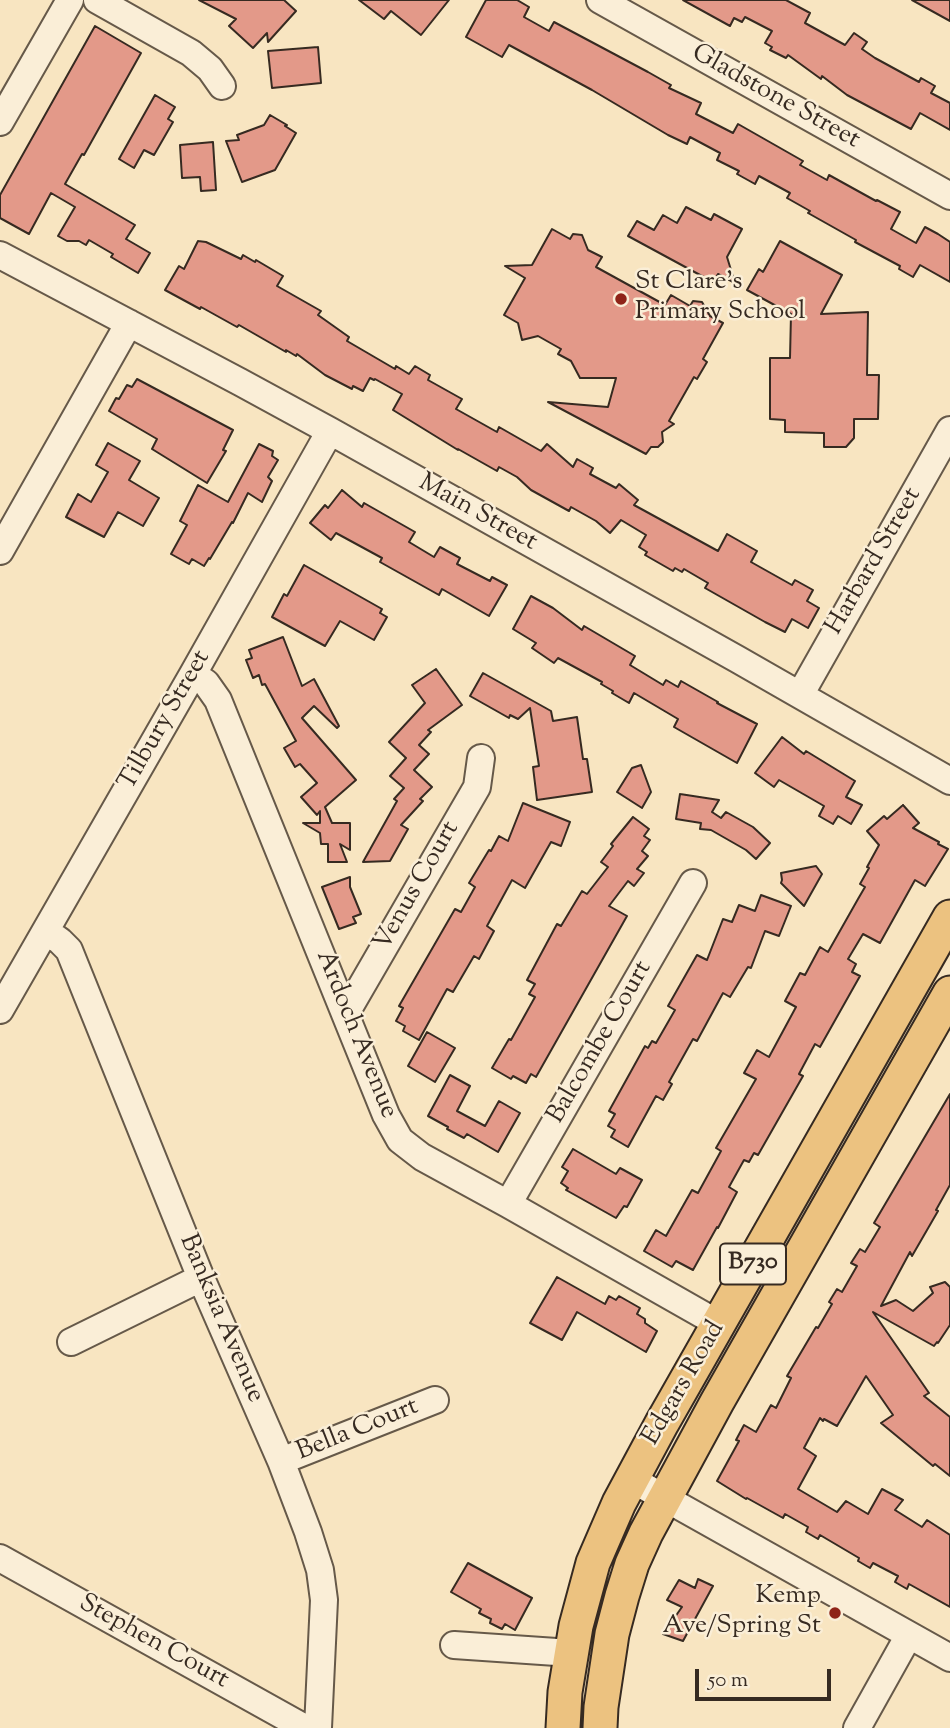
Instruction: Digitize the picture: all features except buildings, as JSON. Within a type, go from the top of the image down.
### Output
[{"type":"main road","name":"Edgars Road","points":[[563,1728],[570,1653],[581,1604],[605,1533],[631,1479],[950,917]]},
{"type":"main road","name":"Edgars Road","points":[[600,1728],[607,1665],[632,1564],[664,1498],[717,1402],[950,993]]},
{"type":"street","points":[[0,122],[70,0]]},
{"type":"street","points":[[97,0],[191,53],[209,69],[222,86]]},
{"type":"street","name":"Gladstone Street","points":[[600,0],[950,196]]},
{"type":"street","name":"Main Street","points":[[0,255],[330,431],[950,781]]},
{"type":"street","points":[[4,534],[129,323]]},
{"type":"street","name":"Harbard Street","points":[[800,695],[950,430]]},
{"type":"street","name":"Tilbury Street","points":[[0,1010],[330,431]]},
{"type":"street","name":"Ardoch Avenue","points":[[193,674],[206,683],[218,700],[386,1115],[400,1140],[422,1157],[719,1324]]},
{"type":"street","name":"Venus Court","points":[[346,1013],[477,787],[481,758]]},
{"type":"street","name":"Balcombe Court","points":[[508,1203],[693,883]]},
{"type":"street","name":"Banksia Avenue","points":[[46,931],[69,950],[201,1278],[281,1461],[320,1570],[324,1600],[318,1728]]},
{"type":"street","points":[[71,1342],[201,1278]]},
{"type":"street","name":"Bella Court","points":[[281,1461],[435,1400]]},
{"type":"street","points":[[631,1479],[950,1658]]},
{"type":"street","name":"Stephen Court","points":[[0,1558],[305,1728]]},
{"type":"street","points":[[857,1728],[909,1635]]},
{"type":"street","points":[[454,1645],[570,1653]]},
{"type":"place","name":"St Clare's Primary School","points":[[621,299]]},
{"type":"place","name":"Kemp Ave/Spring St","points":[[835,1613]]}]
